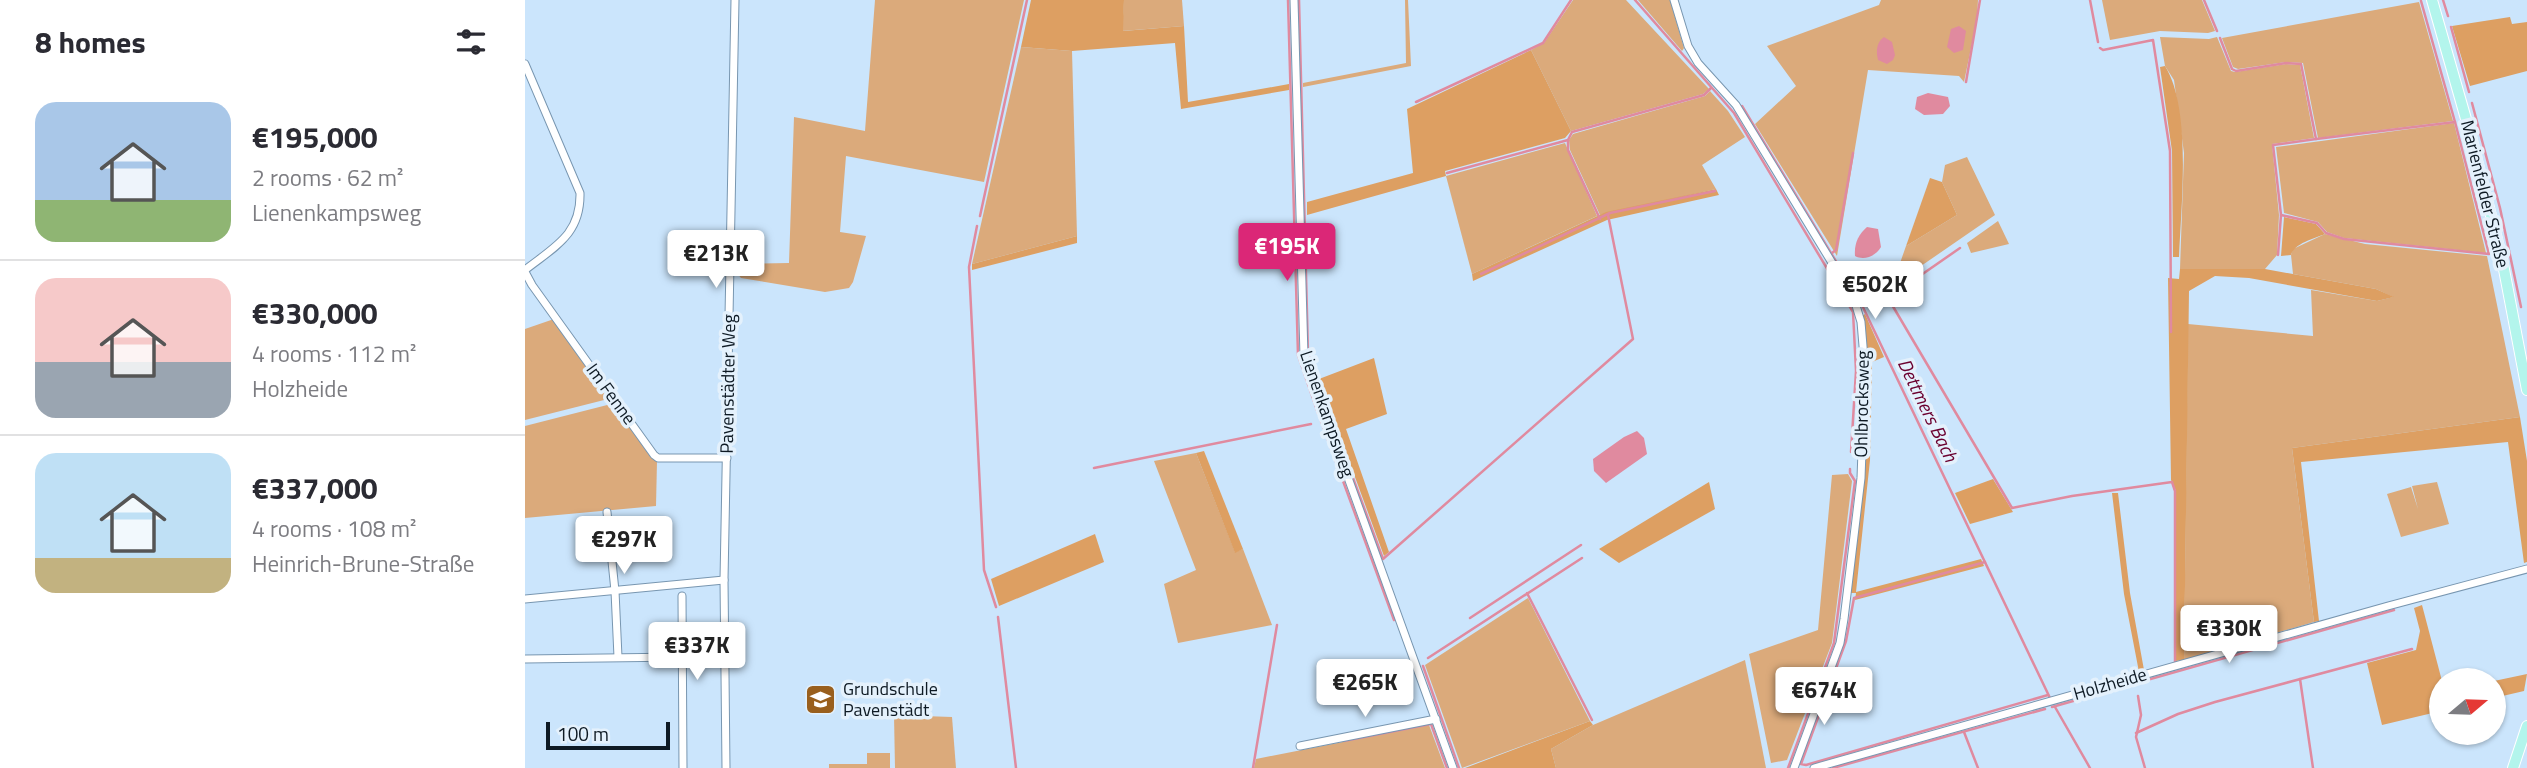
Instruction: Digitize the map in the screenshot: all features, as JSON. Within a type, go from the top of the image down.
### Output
[{"type":"main road","name":"Marienfelder Straße","points":[[2432,0],[2493,221],[2527,390]]},
{"type":"main road","points":[[2513,768],[2527,726]]},
{"type":"street","name":"Pavenstädter Weg","points":[[726,768],[725,580],[735,0]]},
{"type":"street","name":"Lienenkampsweg","points":[[1294,0],[1304,356],[1454,768]]},
{"type":"street","name":"Ohlbrocksweg","points":[[1674,0],[1688,46],[1698,63],[1736,105],[1854,299],[1861,322],[1865,370],[1861,478],[1844,619],[1840,643],[1794,768]]},
{"type":"street","points":[[525,64],[580,193],[580,206],[568,236],[525,271]]},
{"type":"street","name":"Im Fenne","points":[[525,271],[532,285],[654,455],[659,458],[727,458]]},
{"type":"street","points":[[607,512],[618,657]]},
{"type":"street","name":"Holzheide","points":[[1814,768],[2527,569]]},
{"type":"street","points":[[525,600],[725,580]]},
{"type":"street","points":[[682,596],[683,768]]},
{"type":"street","points":[[525,659],[683,657]]},
{"type":"street","points":[[1300,746],[1436,719]]},
{"type":"shaded area","points":[[875,0],[1024,0],[984,182],[846,156],[840,232],[866,236],[849,288],[825,292],[741,278],[736,272],[737,264],[789,263],[794,117],[865,131]]},
{"type":"shaded area","points":[[1031,0],[1124,0],[1123,31],[1184,26],[1188,102],[1289,84],[1289,90],[1181,109],[1175,43],[1072,51],[1021,47]]},
{"type":"shaded area","points":[[1124,0],[1182,0],[1184,26],[1122,31]]},
{"type":"shaded area","points":[[1405,0],[1408,0],[1411,66],[1303,87],[1303,83],[1406,63]]},
{"type":"shaded area","points":[[1573,0],[1626,0],[1709,89],[1703,94],[1571,131],[1531,50],[1544,43]]},
{"type":"shaded area","points":[[1638,0],[1670,0],[1684,48],[1682,51]]},
{"type":"shaded area","points":[[1881,0],[1978,0],[1977,19],[1964,82],[1959,76],[1868,70],[1837,256],[1755,124],[1796,86],[1767,46],[1879,5]]},
{"type":"shaded area","points":[[2102,0],[2202,0],[2215,31],[2160,31],[2110,40]]},
{"type":"shaded area","points":[[2419,2],[2453,121],[2318,138],[2303,63],[2286,62],[2238,69],[2233,67],[2222,38]]},
{"type":"shaded area","points":[[2510,17],[2512,24],[2527,22],[2527,71],[2470,86],[2452,26]]},
{"type":"shaded area","points":[[1959,26],[1966,31],[1963,50],[1954,53],[1947,47],[1951,29]]},
{"type":"shaded area","points":[[1884,37],[1892,42],[1895,55],[1887,64],[1878,60],[1877,53],[1878,45]]},
{"type":"shaded area","points":[[2160,37],[2217,37],[2231,71],[2235,72],[2286,64],[2300,65],[2314,138],[2272,144],[2279,215],[2277,255],[2265,269],[2180,269],[2184,153],[2174,80],[2165,66]]},
{"type":"shaded area","points":[[1021,47],[1072,51],[1077,236],[972,264]]},
{"type":"shaded area","points":[[1531,50],[1571,131],[1565,138],[1445,171],[1446,176],[1307,215],[1307,202],[1413,173],[1407,109]]},
{"type":"shaded area","points":[[2165,66],[2179,107],[2182,132],[2183,185],[2179,257],[2173,257],[2172,151],[2160,67]]},
{"type":"shaded area","points":[[1710,91],[1728,111],[1745,137],[1702,165],[1716,189],[1600,215],[1570,150],[1569,140],[1573,134],[1705,96]]},
{"type":"shaded area","points":[[1928,93],[1948,97],[1950,106],[1943,114],[1924,115],[1915,109],[1917,97]]},
{"type":"shaded area","points":[[2454,123],[2486,253],[2344,238],[2327,232],[2318,222],[2284,213],[2276,147]]},
{"type":"shaded area","points":[[1565,143],[1597,216],[1472,274],[1446,176]]},
{"type":"shaded area","points":[[1967,157],[1995,215],[1892,286],[1906,246],[1957,215],[1942,182],[1945,165]]},
{"type":"shaded area","points":[[1930,178],[1942,182],[1957,215],[1906,246]]},
{"type":"shaded area","points":[[1716,189],[1719,195],[1607,220],[1473,281],[1472,274],[1606,212]]},
{"type":"shaded area","points":[[2284,217],[2316,224],[2325,234],[2300,244],[2291,255],[2281,256]]},
{"type":"shaded area","points":[[1998,221],[2009,244],[1971,253],[1967,243]]},
{"type":"shaded area","points":[[1867,227],[1878,229],[1881,247],[1876,253],[1862,258],[1855,256],[1856,244]]},
{"type":"shaded area","points":[[2325,234],[2365,244],[2487,256],[2520,417],[2292,448],[2314,622],[2184,660],[2188,324],[2313,336],[2311,290],[2377,301],[2393,297],[2376,289],[2293,274],[2293,249]]},
{"type":"shaded area","points":[[1077,236],[1077,243],[972,270],[972,264]]},
{"type":"shaded area","points":[[2180,269],[2265,269],[2376,289],[2394,297],[2377,301],[2249,278],[2215,276],[2189,291],[2184,660],[2176,661],[2176,491],[2171,480],[2168,278],[2179,279]]},
{"type":"shaded area","points":[[1865,314],[1884,357],[1872,362],[1870,460],[1856,592],[1981,559],[1984,566],[1855,600],[1856,593],[1850,593],[1863,478],[1862,316]]},
{"type":"shaded area","points":[[554,319],[612,398],[525,420],[525,329]]},
{"type":"shaded area","points":[[1374,358],[1387,414],[1346,429],[1389,552],[1384,556],[1319,379]]},
{"type":"shaded area","points":[[615,403],[657,461],[656,506],[525,518],[525,426]]},
{"type":"shaded area","points":[[2520,417],[2527,461],[2527,562],[2524,563],[2508,442],[2301,462],[2319,621],[2314,622],[2292,448]]},
{"type":"shaded area","points":[[1637,431],[1644,438],[1647,454],[1606,483],[1594,471],[1593,459]]},
{"type":"shaded area","points":[[1204,451],[1243,549],[1235,553],[1196,453]]},
{"type":"shaded area","points":[[1196,453],[1235,552],[1243,549],[1272,625],[1178,643],[1164,584],[1196,570],[1154,461]]},
{"type":"shaded area","points":[[1848,474],[1852,481],[1832,643],[1787,760],[1771,763],[1749,654],[1818,630],[1832,475]]},
{"type":"shaded area","points":[[1993,479],[2013,512],[1970,524],[1955,493]]},
{"type":"shaded area","points":[[1709,482],[1715,509],[1619,563],[1599,549]]},
{"type":"shaded area","points":[[2437,482],[2449,524],[2401,537],[2387,494],[2411,487],[2418,509],[2412,486]]},
{"type":"shaded area","points":[[2112,493],[2118,493],[2130,593],[2144,670],[2139,672],[2124,594]]},
{"type":"shaded area","points":[[1095,534],[1104,562],[999,606],[991,579]]},
{"type":"shaded area","points":[[1528,598],[1590,721],[1462,768],[1425,665]]},
{"type":"shaded area","points":[[2422,605],[2439,668],[2429,668],[2429,714],[2382,725],[2367,663],[2416,650],[2420,631],[2414,608]]},
{"type":"shaded area","points":[[1745,660],[1766,768],[1556,768],[1551,749],[1593,725]]},
{"type":"shaded area","points":[[2527,674],[2524,691],[2506,695],[2506,678]]},
{"type":"shaded area","points":[[894,715],[952,717],[956,768],[895,768]]},
{"type":"shaded area","points":[[1590,721],[1593,725],[1551,749],[1556,768],[1465,768]]},
{"type":"shaded area","points":[[1429,725],[1445,768],[1254,768],[1256,759]]},
{"type":"shaded area","points":[[867,753],[890,753],[890,768],[829,768],[829,764],[867,764]]},
{"type":"waterway","points":[[980,216],[1027,0]]},
{"type":"waterway","points":[[1288,0],[1298,355],[1318,413]]},
{"type":"waterway","points":[[1299,0],[1308,353],[1326,406]]},
{"type":"waterway","points":[[1416,102],[1543,43],[1571,0]]},
{"type":"waterway","points":[[1635,0],[1734,113],[1853,312],[1856,371],[1851,452]]},
{"type":"waterway","points":[[1966,82],[1980,0]]},
{"type":"waterway","points":[[2090,0],[2098,42]]},
{"type":"waterway","points":[[2204,0],[2217,31]]},
{"type":"waterway","points":[[2443,0],[2448,16]]},
{"type":"waterway","points":[[2281,215],[2317,223],[2326,233],[2344,239],[2489,254],[2421,1]]},
{"type":"waterway","points":[[2451,27],[2469,92]]},
{"type":"waterway","points":[[2220,38],[2232,69],[2236,71],[2286,63],[2301,64],[2316,139],[2273,145],[2281,215],[2278,255]]},
{"type":"waterway","points":[[2100,48],[2103,50],[2153,40],[2170,151],[2171,332]]},
{"type":"waterway","points":[[1600,219],[1568,150],[1568,140],[1572,132],[1704,95],[1711,88]]},
{"type":"waterway","points":[[2472,103],[2500,208],[2521,307]]},
{"type":"waterway","name":"Dettmers Bach","points":[[1742,106],[1860,301],[2050,698]]},
{"type":"waterway","points":[[2316,139],[2455,122]]},
{"type":"waterway","points":[[1447,173],[1568,140]]},
{"type":"waterway","points":[[1832,253],[1836,250],[1853,153]]},
{"type":"waterway","points":[[1481,274],[1610,213],[1715,191]]},
{"type":"waterway","points":[[1330,416],[1383,559],[1633,339],[1608,215]]},
{"type":"waterway","points":[[977,226],[969,267],[984,570],[996,607]]},
{"type":"waterway","points":[[1960,248],[1888,298],[2012,508],[2072,496],[2172,482],[2175,491],[2175,662]]},
{"type":"waterway","points":[[1321,421],[1394,620]]},
{"type":"waterway","points":[[1094,468],[1311,424]]},
{"type":"waterway","points":[[1788,768],[1834,643],[1855,481],[1850,469]]},
{"type":"waterway","points":[[1470,618],[1581,545]]},
{"type":"waterway","points":[[1428,658],[1582,558]]},
{"type":"waterway","points":[[1985,562],[1854,598],[1846,641],[1801,764],[1806,765],[2048,695]]},
{"type":"waterway","points":[[1527,593],[1592,720]]},
{"type":"waterway","points":[[2052,707],[2394,610]]},
{"type":"waterway","points":[[998,617],[1016,768]]},
{"type":"waterway","points":[[1253,768],[1277,625]]},
{"type":"waterway","points":[[2136,733],[2178,714],[2215,702],[2412,649]]},
{"type":"waterway","points":[[1423,666],[1459,768]]},
{"type":"waterway","points":[[2300,679],[2313,768]]},
{"type":"waterway","points":[[2138,696],[2141,715],[2136,737],[2145,768]]},
{"type":"waterway","name":"Dettmers Bach","points":[[2055,707],[2090,768]]},
{"type":"waterway","points":[[1833,768],[2045,709]]},
{"type":"waterway","points":[[1344,741],[1431,724],[1447,768]]},
{"type":"waterway","points":[[1964,732],[1978,768]]},
{"type":"place","name":"Grundschule Pavenstädt","points":[[820,699]]}]
